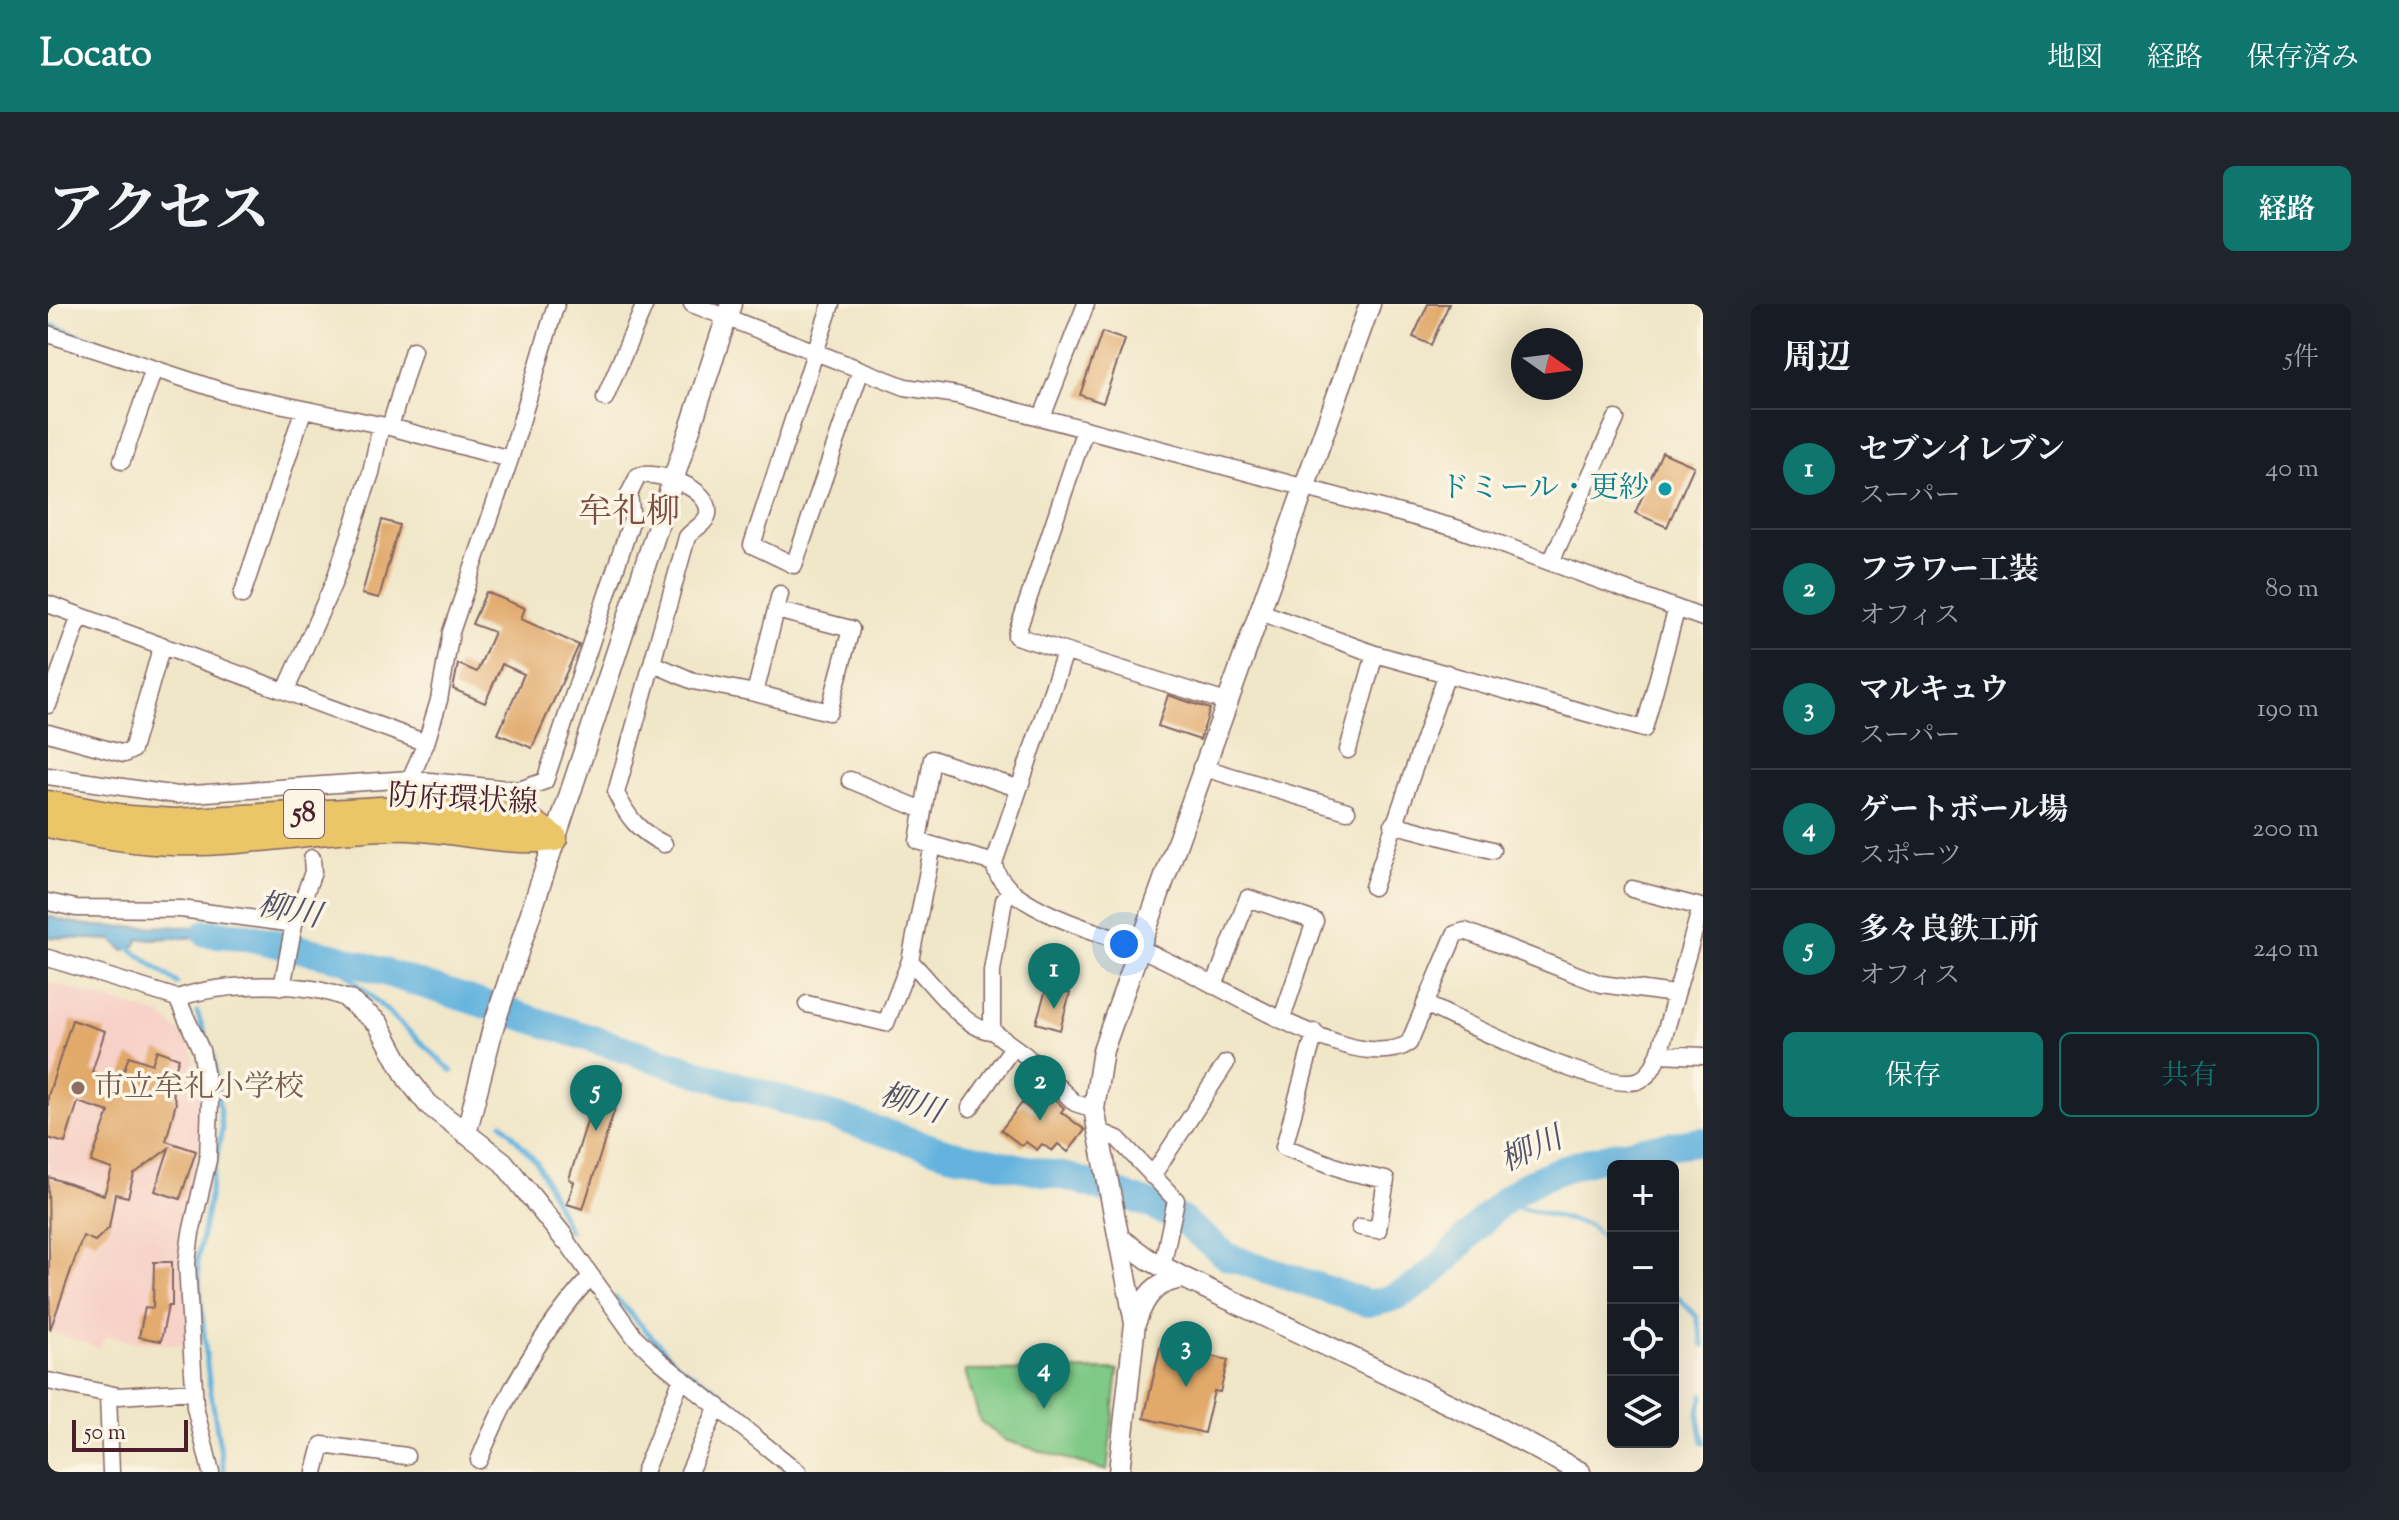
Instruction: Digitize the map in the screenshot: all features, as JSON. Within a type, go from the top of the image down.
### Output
[{"type":"main road","name":"防府環状線","points":[[48,804],[129,819],[175,822],[388,808],[447,808],[527,819],[554,838]]},
{"type":"main road","name":"防府環状線","points":[[48,824],[83,832],[175,842],[386,827],[475,833],[521,842],[554,838]]},
{"type":"street","points":[[410,779],[426,743],[439,700],[451,632],[510,459],[556,304]]},
{"type":"street","points":[[605,398],[645,304]]},
{"type":"street","points":[[692,304],[729,311],[818,354],[905,387],[957,395],[1456,528],[1676,611],[1703,618]]},
{"type":"street","points":[[831,304],[818,354],[752,545],[794,565],[861,370]]},
{"type":"street","points":[[1042,417],[1086,304]]},
{"type":"street","points":[[1119,1472],[1135,1323],[1094,1109],[1103,1050],[1201,767],[1370,304]]},
{"type":"street","points":[[466,1134],[493,1028],[729,311]]},
{"type":"street","points":[[48,334],[231,394],[386,426],[510,459]]},
{"type":"street","points":[[286,690],[334,582],[413,350]]},
{"type":"street","points":[[122,461],[154,369]]},
{"type":"street","points":[[242,595],[303,411]]},
{"type":"street","points":[[1551,562],[1616,419]]},
{"type":"street","points":[[1085,429],[1016,636],[1226,702]]},
{"type":"street","points":[[48,776],[177,795],[410,779],[519,790],[545,781],[632,519],[629,494],[633,481],[646,474],[703,495],[708,511],[706,519],[687,537],[616,793],[630,821],[644,834],[664,844]]},
{"type":"street","points":[[654,664],[693,681],[829,712],[851,629],[778,602],[755,693]]},
{"type":"street","points":[[48,604],[426,743]]},
{"type":"street","points":[[1258,611],[1375,654],[1644,729],[1676,611]]},
{"type":"street","points":[[48,705],[80,616]]},
{"type":"street","points":[[48,733],[124,754],[132,750],[162,645]]},
{"type":"street","points":[[1065,652],[994,863],[995,871],[1011,891],[1099,936],[1139,948],[1282,1018],[1356,1048],[1397,1051],[1409,1043],[1455,934],[1465,931],[1601,984],[1674,994]]},
{"type":"street","points":[[1348,750],[1375,654]]},
{"type":"street","points":[[1373,887],[1447,673]]},
{"type":"street","points":[[994,863],[918,841],[932,759],[1017,788]]},
{"type":"street","points":[[1201,767],[1347,811]]},
{"type":"street","points":[[850,780],[923,810]]},
{"type":"street","points":[[1393,824],[1492,850]]},
{"type":"street","points":[[807,1004],[886,1023],[910,961],[933,845]]},
{"type":"street","points":[[282,987],[285,960],[313,872],[312,858]]},
{"type":"street","points":[[1425,1004],[1551,1062],[1600,1077],[1636,1081],[1652,1071],[1659,1054],[1674,994],[1698,937],[1701,907],[1632,889]]},
{"type":"street","points":[[992,1031],[992,971],[1004,900],[1011,891]]},
{"type":"street","points":[[1214,986],[1248,898],[1315,921],[1282,1018]]},
{"type":"street","points":[[48,902],[76,908],[181,909],[294,927]]},
{"type":"street","points":[[48,958],[177,998],[199,991],[282,987],[321,990],[349,1000],[378,1023],[417,1092],[503,1162],[564,1238],[634,1336],[798,1472]]},
{"type":"street","points":[[910,961],[967,1022],[982,1031],[992,1031],[1075,1103],[1094,1109]]},
{"type":"street","points":[[177,998],[201,1050],[211,1132],[187,1263],[194,1391],[211,1472]]},
{"type":"street","points":[[1315,1032],[1284,1147],[1350,1172],[1386,1180],[1378,1230],[1360,1227]]},
{"type":"street","points":[[970,1108],[1013,1047]]},
{"type":"street","points":[[1659,1054],[1703,1056]]},
{"type":"street","points":[[1152,1176],[1226,1063]]},
{"type":"street","points":[[1099,1131],[1118,1139],[1176,1200],[1162,1267]]},
{"type":"street","points":[[1119,1238],[1162,1267],[1485,1421],[1580,1472]]},
{"type":"street","points":[[479,1460],[493,1424],[557,1315],[591,1276]]},
{"type":"street","points":[[1135,1323],[1152,1289],[1169,1279],[1184,1278]]},
{"type":"street","points":[[644,1472],[682,1378]]},
{"type":"street","points":[[48,1381],[108,1395],[194,1391]]},
{"type":"street","points":[[108,1395],[111,1472]]},
{"type":"street","points":[[689,1472],[718,1406]]},
{"type":"street","points":[[315,1472],[322,1445],[406,1456]]},
{"type":"shaded area","points":[[48,982],[161,1015],[186,1039],[192,1052],[204,1130],[179,1232],[184,1250],[188,1346],[129,1341],[106,1335],[100,1348],[48,1330]]},
{"type":"green space","points":[[1118,1370],[1107,1471],[1004,1440],[980,1421],[965,1371]]},
{"type":"water","points":[[48,916],[96,926],[194,927],[243,936],[139,939],[135,946],[124,950],[112,940],[48,937]]},
{"type":"building","points":[[1428,304],[1449,304],[1431,345],[1413,337]]},
{"type":"building","points":[[1102,332],[1125,340],[1103,403],[1080,395]]},
{"type":"building","name":"ドミール・更紗","points":[[1662,452],[1694,466],[1667,527],[1635,513]]},
{"type":"building","points":[[382,520],[399,525],[379,598],[362,594]]},
{"type":"building","points":[[486,592],[525,608],[521,619],[579,645],[532,748],[498,734],[524,674],[502,664],[485,703],[453,689],[458,664],[477,672],[494,632],[472,624]]},
{"type":"building","points":[[1168,695],[1210,709],[1200,740],[1158,726]]},
{"type":"building","points":[[1047,986],[1070,993],[1060,1030],[1036,1023]]},
{"type":"building","points":[[72,1020],[105,1031],[92,1072],[120,1081],[129,1056],[152,1064],[157,1050],[179,1058],[170,1084],[176,1103],[166,1141],[196,1151],[180,1199],[155,1191],[169,1148],[134,1174],[128,1197],[115,1194],[109,1228],[95,1241],[83,1236],[50,1330],[48,1177],[104,1195],[112,1169],[91,1162],[109,1112],[78,1102],[65,1143],[48,1138],[48,1096]]},
{"type":"building","points":[[601,1077],[623,1083],[583,1209],[567,1204],[574,1182],[569,1179]]},
{"type":"building","points":[[1048,1093],[1064,1108],[1061,1112],[1085,1130],[1068,1152],[1058,1144],[1052,1151],[1042,1144],[1037,1150],[1026,1142],[1022,1146],[1001,1130],[1022,1103],[1034,1113]]},
{"type":"building","points":[[154,1262],[172,1262],[172,1306],[168,1306],[161,1341],[139,1337],[145,1307],[153,1308]]},
{"type":"building","points":[[1161,1344],[1228,1360],[1220,1392],[1214,1391],[1204,1433],[1144,1418]]},
{"type":"waterway","points":[[48,324],[116,348]]},
{"type":"waterway","name":"柳川","points":[[206,933],[243,936],[340,958],[948,1153],[1072,1178],[1152,1205],[1183,1221],[1228,1257],[1367,1303],[1391,1298],[1412,1288],[1431,1274],[1501,1203],[1541,1178],[1609,1156],[1703,1141]]},
{"type":"waterway","points":[[127,946],[177,983]]},
{"type":"waterway","points":[[340,958],[347,974],[452,1071]]},
{"type":"waterway","points":[[197,1012],[213,1057],[222,1129],[197,1262],[208,1374],[224,1472]]},
{"type":"waterway","points":[[502,1123],[537,1163],[569,1231]]},
{"type":"waterway","points":[[1500,1202],[1589,1225],[1607,1242]]},
{"type":"waterway","points":[[616,1298],[679,1366],[712,1386],[764,1428]]},
{"type":"waterway","points":[[1679,1298],[1697,1317],[1703,1345]]},
{"type":"waterway","points":[[1703,1395],[1698,1414],[1703,1443]]},
{"type":"place","name":"ドミール・更紗","points":[[1665,489]]},
{"type":"place","name":"セブンイレブン","points":[[1054,1009]]},
{"type":"place","name":"市立牟礼小学校","points":[[78,1088]]},
{"type":"place","name":"フラワー工装","points":[[1040,1121]]},
{"type":"place","name":"多々良鉄工所","points":[[596,1131]]},
{"type":"place","name":"マルキュウ","points":[[1186,1387]]},
{"type":"place","name":"ゲートボール場","points":[[1044,1409]]},
{"type":"district","name":"牟礼柳","points":[[629,513]]}]
